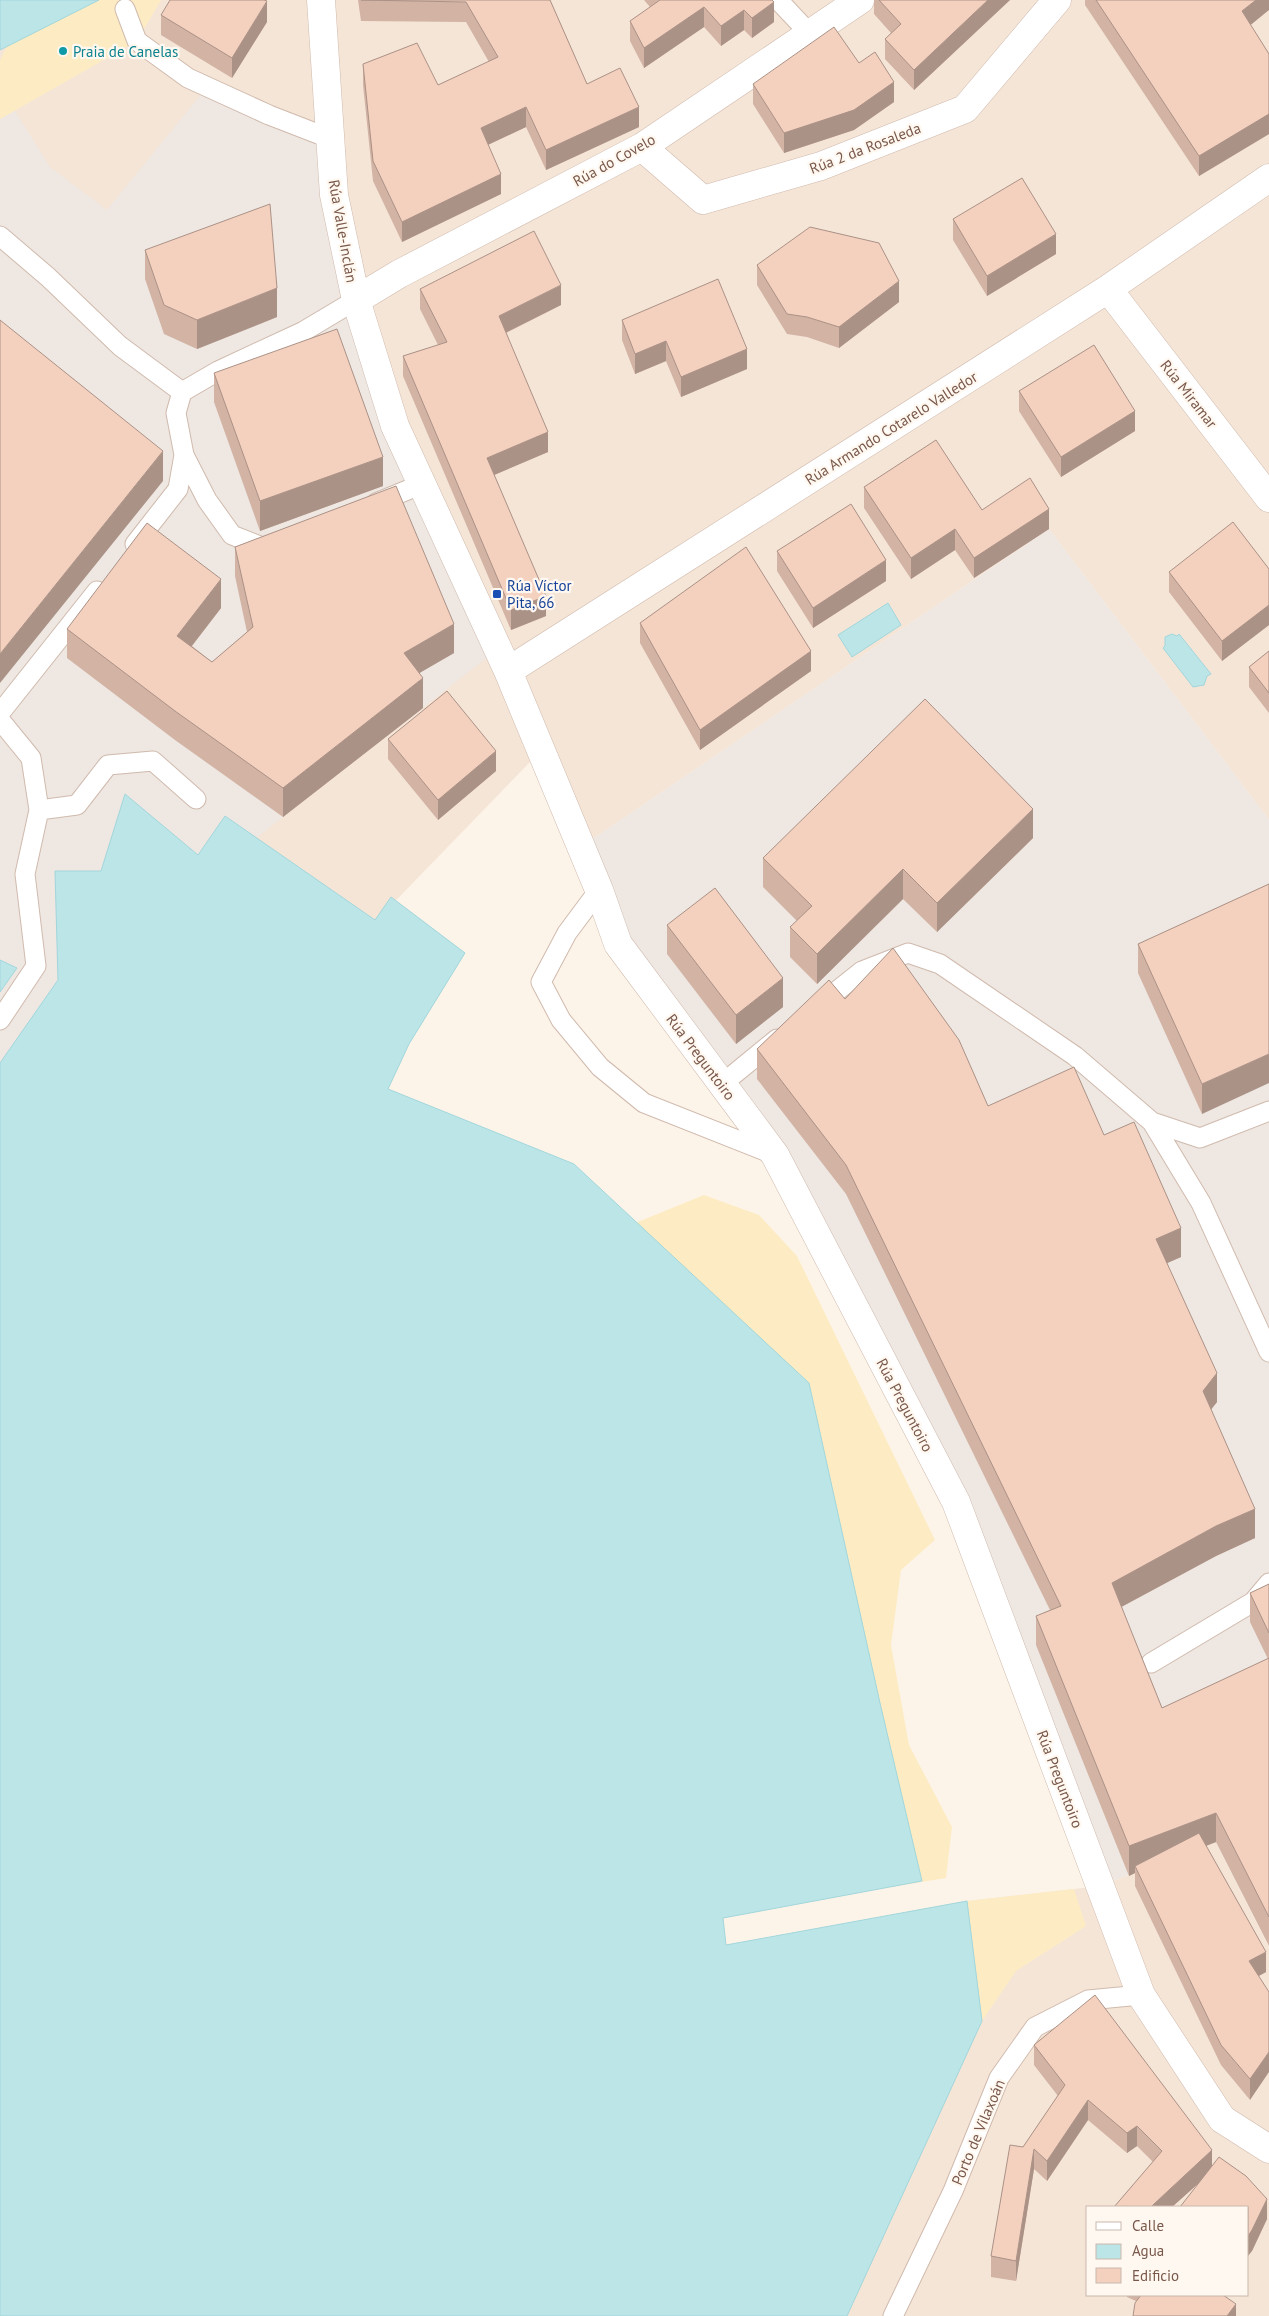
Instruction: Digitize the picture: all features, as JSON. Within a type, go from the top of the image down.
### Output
[{"type":"street","name":"Rúa Valle-Inclán","points":[[322,0],[334,194],[356,300],[395,426],[422,484]]},
{"type":"street","name":"Rúa do Covelo","points":[[356,300],[399,274],[642,147],[860,0]]},
{"type":"street","name":"Rúa 2 da Rosaleda","points":[[642,147],[703,200],[821,166],[965,109],[1056,0]]},
{"type":"street","name":"Rúa Armando Cotarelo Valledor","points":[[508,671],[1108,290],[1269,178]]},
{"type":"street","name":"Rúa Miramar","points":[[1108,290],[1269,498]]},
{"type":"street","name":"Rúa Preguntoiro","points":[[422,484],[508,671],[599,890],[618,944],[775,1155],[956,1502],[1141,1995],[1222,2119],[1269,2149]]},
{"type":"lane","points":[[778,0],[810,34]]},
{"type":"lane","points":[[125,9],[137,41],[188,78],[269,115],[331,139]]},
{"type":"lane","points":[[0,236],[48,277],[120,346],[182,392]]},
{"type":"lane","points":[[293,536],[265,548],[232,534],[207,500],[184,455],[176,413],[182,392],[218,371],[304,331],[356,300]]},
{"type":"lane","points":[[122,559],[178,490],[184,455]]},
{"type":"lane","points":[[357,510],[422,484]]},
{"type":"lane","points":[[0,713],[110,574]]},
{"type":"lane","points":[[0,720],[31,758],[39,810],[25,874],[36,966],[0,1020]]},
{"type":"lane","points":[[39,810],[77,805],[108,765],[153,761],[196,800]]},
{"type":"lane","points":[[599,890],[567,933],[541,982],[561,1020],[600,1067],[644,1103],[775,1155]]},
{"type":"lane","points":[[803,1019],[862,971],[908,953],[940,964],[1075,1056],[1152,1122],[1202,1203],[1269,1352]]},
{"type":"lane","points":[[722,1084],[788,1031]]},
{"type":"lane","points":[[1152,1122],[1200,1138],[1269,1111]]},
{"type":"lane","points":[[1151,1663],[1253,1602],[1269,1583]]},
{"type":"lane","name":"Porto de Vilaxoán","points":[[893,2316],[953,2191],[999,2078],[1035,2027],[1088,2000],[1141,1995]]},
{"type":"shaded area","points":[[100,0],[1269,0],[1269,820],[1049,529],[581,847],[533,759],[376,921],[225,816],[101,871],[0,960],[0,50]]},
{"type":"shaded area","points":[[207,87],[331,139],[356,300],[498,649],[256,838],[225,816],[198,855],[125,795],[101,871],[56,871],[58,980],[0,1063],[0,992],[17,968],[0,960],[0,119],[15,111],[50,167],[107,210]]},
{"type":"shaded area","points":[[1049,529],[1269,820],[1269,1946],[1216,1842],[1100,1886],[971,1545],[775,1155],[648,984],[581,847]]},
{"type":"shaded area","points":[[1216,1842],[1269,1947],[1269,2316],[847,2316],[982,2021],[967,1901],[1100,1886]]},
{"type":"sand","name":"Praia de Canelas","points":[[31,0],[161,0],[137,41],[0,119],[0,60]]},
{"type":"sand","points":[[704,1195],[759,1215],[797,1256],[935,1540],[901,1570],[891,1645],[909,1745],[952,1827],[946,1878],[860,1892],[564,1252]]},
{"type":"sand","points":[[1074,1889],[1086,1926],[1016,1971],[982,2021],[847,2316],[916,1910],[967,1901]]},
{"type":"water","points":[[0,0],[99,0],[0,50]]},
{"type":"water","points":[[888,603],[901,625],[852,657],[838,635]]},
{"type":"water","points":[[1172,634],[1177,636],[1179,634],[1211,674],[1207,676],[1204,685],[1193,687],[1163,648],[1165,646],[1165,637]]},
{"type":"water","points":[[125,794],[198,855],[225,816],[375,920],[391,897],[465,953],[409,1044],[388,1089],[574,1164],[809,1383],[880,1703],[922,1881],[723,1918],[726,1945],[967,1901],[982,2021],[847,2316],[0,2316],[0,1063],[58,980],[55,871],[101,871]]},
{"type":"water","points":[[0,960],[17,968],[0,992]]},
{"type":"building","points":[[170,0],[267,1],[232,58],[161,15]]},
{"type":"building","points":[[361,0],[550,0],[587,84],[620,68],[639,107],[546,150],[526,107],[481,128],[501,174],[402,222],[373,161],[363,64],[417,43],[438,85],[498,57],[466,2]]},
{"type":"building","points":[[660,0],[772,0],[774,2],[752,18],[744,10],[721,26],[704,7],[644,48],[630,21]]},
{"type":"building","points":[[879,0],[988,0],[914,70],[885,39],[901,24]]},
{"type":"building","points":[[1096,0],[1256,0],[1242,11],[1269,54],[1269,114],[1199,156]]},
{"type":"building","points":[[834,27],[859,63],[875,52],[894,82],[854,110],[784,133],[753,84]]},
{"type":"building","points":[[1022,178],[1056,234],[987,276],[953,219]]},
{"type":"building","points":[[270,204],[277,288],[197,320],[164,305],[145,250]]},
{"type":"building","points":[[810,227],[879,243],[899,281],[839,327],[807,317],[787,314],[757,265]]},
{"type":"building","points":[[534,231],[561,285],[499,316],[548,432],[487,458],[546,596],[511,610],[403,356],[447,342],[420,289]]},
{"type":"building","points":[[718,279],[747,349],[681,377],[666,341],[635,354],[622,320]]},
{"type":"building","points":[[0,320],[163,451],[0,654]]},
{"type":"building","points":[[337,329],[383,457],[260,501],[214,373]]},
{"type":"building","points":[[1094,345],[1135,411],[1061,457],[1019,391]]},
{"type":"building","points":[[936,440],[982,510],[1030,478],[1049,509],[974,558],[955,529],[911,558],[864,487]]},
{"type":"building","points":[[396,486],[454,624],[404,653],[423,678],[283,788],[175,711],[67,629],[147,523],[221,579],[177,636],[212,662],[253,627],[235,547]]},
{"type":"building","points":[[851,504],[886,560],[813,608],[777,551]]},
{"type":"building","points":[[1233,522],[1269,569],[1269,605],[1222,641],[1169,572]]},
{"type":"building","points":[[746,547],[811,651],[700,730],[640,623]]},
{"type":"building","points":[[1269,651],[1269,693],[1249,667]]},
{"type":"building","points":[[447,691],[496,751],[438,800],[388,739]]},
{"type":"building","points":[[925,699],[1033,809],[937,903],[903,869],[817,954],[790,927],[812,906],[763,858]]},
{"type":"building","points":[[1269,884],[1269,1054],[1202,1084],[1138,944]]},
{"type":"building","points":[[715,888],[783,978],[736,1015],[667,925]]},
{"type":"building","points":[[893,948],[959,1040],[988,1106],[1074,1067],[1104,1135],[1134,1122],[1181,1228],[1156,1239],[1217,1373],[1203,1391],[1255,1509],[1216,1526],[1112,1583],[1162,1708],[1269,1658],[1269,1917],[1216,1813],[1129,1846],[1036,1616],[1061,1606],[846,1165],[757,1049],[829,980],[845,999]]},
{"type":"building","points":[[1269,1584],[1269,1633],[1250,1593]]},
{"type":"building","points":[[1199,1833],[1266,1952],[1249,1961],[1269,1992],[1269,2052],[1250,2079],[1221,2045],[1135,1866]]},
{"type":"building","points":[[1095,1995],[1212,2150],[1152,2206],[1115,2206],[1162,2151],[1137,2126],[1127,2133],[1088,2100],[1047,2161],[1034,2149],[1016,2261],[991,2256],[1010,2145],[1023,2147],[1065,2085],[1034,2045]]},
{"type":"building","points":[[1219,2157],[1246,2176],[1267,2199],[1249,2234],[1249,2206],[1181,2206]]},
{"type":"building","points":[[1140,2296],[1224,2296],[1236,2304],[1227,2316],[1133,2316],[1135,2303]]},
{"type":"place","name":"Praia de Canelas","points":[[63,51]]},
{"type":"place","name":"Rúa Víctor Pita, 66","points":[[497,594]]}]
